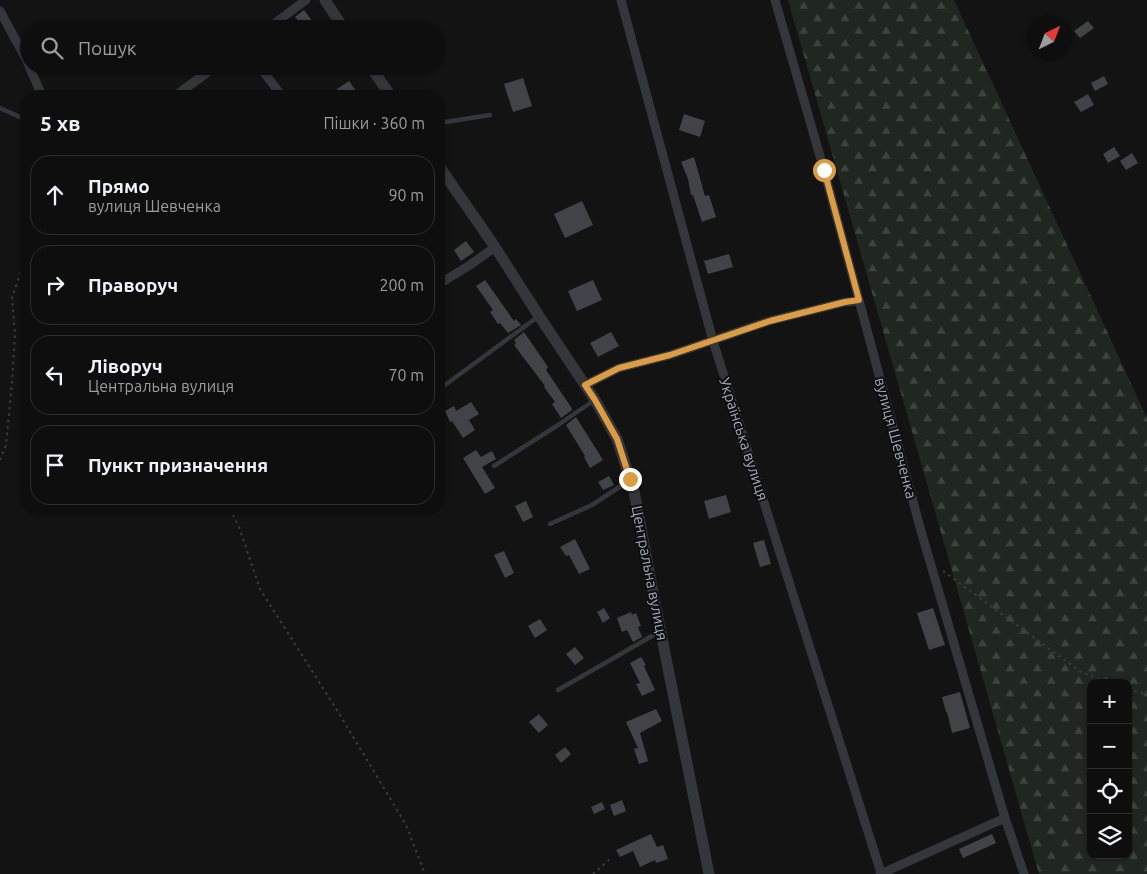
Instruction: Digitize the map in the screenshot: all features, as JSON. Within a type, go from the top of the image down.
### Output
[{"type":"street","points":[[279,20],[306,0]]},
{"type":"street","points":[[324,0],[338,20]]},
{"type":"street","name":"Українська вулиця","points":[[621,0],[713,341],[881,874]]},
{"type":"street","name":"вулиця Шевченка","points":[[775,0],[824,170],[930,562],[1005,818],[1024,874]]},
{"type":"street","points":[[0,11],[20,48]]},
{"type":"street","points":[[33,75],[39,90]]},
{"type":"street","points":[[183,90],[204,75]]},
{"type":"street","points":[[265,75],[277,90]]},
{"type":"street","points":[[376,75],[387,90]]},
{"type":"street","name":"Центральна вулиця","points":[[445,175],[595,400],[617,439],[634,491],[708,874]]},
{"type":"street","points":[[445,281],[470,266],[494,247]]},
{"type":"street","points":[[585,385],[619,368],[670,355],[770,321],[859,300]]},
{"type":"street","points":[[881,874],[1005,818]]},
{"type":"lane","points":[[0,108],[20,117]]},
{"type":"lane","points":[[445,122],[490,115]]},
{"type":"lane","points":[[445,385],[539,316]]},
{"type":"lane","points":[[494,466],[595,400]]},
{"type":"lane","points":[[550,524],[592,505],[630,479]]},
{"type":"lane","points":[[558,690],[660,631]]},
{"type":"path","points":[[0,460],[6,444],[12,384],[15,334],[12,298],[20,274]]},
{"type":"path","points":[[233,515],[239,527],[260,589],[340,715],[406,825],[425,874]]},
{"type":"path","points":[[930,562],[1081,672],[1099,679]]},
{"type":"path","points":[[1132,691],[1147,694]]},
{"type":"path","points":[[593,874],[610,859]]},
{"type":"green space","points":[[788,0],[954,0],[1147,418],[1147,874],[1039,874]]},
{"type":"building","points":[[304,10],[312,20],[298,20],[295,17]]},
{"type":"building","points":[[1088,21],[1094,28],[1080,38],[1074,31]]},
{"type":"building","points":[[1104,76],[1108,84],[1095,91],[1091,83]]},
{"type":"building","points":[[523,78],[532,106],[513,112],[504,84]]},
{"type":"building","points":[[349,81],[356,90],[338,90]]},
{"type":"building","points":[[1088,94],[1094,105],[1081,112],[1074,102]]},
{"type":"building","points":[[684,114],[705,121],[700,137],[679,130]]},
{"type":"building","points":[[1114,147],[1120,156],[1108,163],[1103,154]]},
{"type":"building","points":[[1132,153],[1138,163],[1126,170],[1120,161]]},
{"type":"building","points":[[694,157],[705,196],[709,195],[716,217],[702,222],[681,162]]},
{"type":"building","points":[[582,201],[593,225],[565,238],[554,214]]},
{"type":"building","points":[[466,241],[474,252],[461,261],[454,250]]},
{"type":"building","points":[[729,254],[733,267],[708,274],[704,261]]},
{"type":"building","points":[[485,280],[514,321],[516,319],[521,325],[508,333],[500,323],[498,324],[490,312],[493,310],[476,286]]},
{"type":"building","points":[[593,280],[602,300],[577,311],[568,291]]},
{"type":"building","points":[[524,332],[548,367],[546,370],[571,407],[572,410],[561,418],[552,404],[555,402],[545,386],[514,345],[516,343],[514,340]]},
{"type":"building","points":[[611,332],[619,346],[598,357],[590,343]]},
{"type":"building","points":[[471,402],[479,414],[469,420],[475,430],[463,438],[452,421],[450,422],[445,411],[454,406],[456,411]]},
{"type":"building","points":[[576,417],[603,460],[590,468],[566,425]]},
{"type":"building","points":[[476,450],[481,457],[492,451],[496,459],[482,467],[495,488],[485,494],[463,458]]},
{"type":"building","points":[[609,476],[614,485],[603,490],[598,482]]},
{"type":"building","points":[[726,495],[731,512],[709,519],[704,501]]},
{"type":"building","points":[[526,501],[533,517],[523,522],[515,506]]},
{"type":"building","points":[[575,539],[590,569],[579,574],[569,555],[566,556],[560,547]]},
{"type":"building","points":[[764,540],[771,564],[760,567],[753,543]]},
{"type":"building","points":[[504,551],[514,573],[505,578],[494,555]]},
{"type":"building","points":[[604,608],[610,618],[603,623],[597,612]]},
{"type":"building","points":[[933,608],[945,645],[929,650],[917,613]]},
{"type":"building","points":[[631,612],[632,615],[636,613],[641,626],[638,627],[642,637],[633,642],[627,630],[622,632],[617,618]]},
{"type":"building","points":[[540,619],[547,630],[535,638],[528,626]]},
{"type":"building","points":[[575,647],[584,658],[575,665],[566,654]]},
{"type":"building","points":[[641,657],[655,690],[642,696],[636,684],[640,683],[630,663]]},
{"type":"building","points":[[960,692],[970,728],[952,733],[942,697]]},
{"type":"building","points":[[656,709],[662,721],[640,733],[648,761],[639,764],[634,749],[638,748],[626,722]]},
{"type":"building","points":[[539,714],[548,725],[539,733],[529,722]]},
{"type":"building","points":[[565,747],[571,754],[561,763],[555,755]]},
{"type":"building","points":[[622,800],[626,811],[614,816],[610,805]]},
{"type":"building","points":[[602,802],[605,809],[594,814],[591,807]]},
{"type":"building","points":[[651,834],[657,847],[663,845],[668,859],[656,863],[655,860],[640,867],[633,851],[620,857],[616,850]]},
{"type":"building","points":[[992,834],[996,843],[963,858],[959,849]]},
{"type":"route","points":[[630,479],[617,439],[585,385],[619,368],[670,355],[770,321],[859,300],[824,170]]}]
